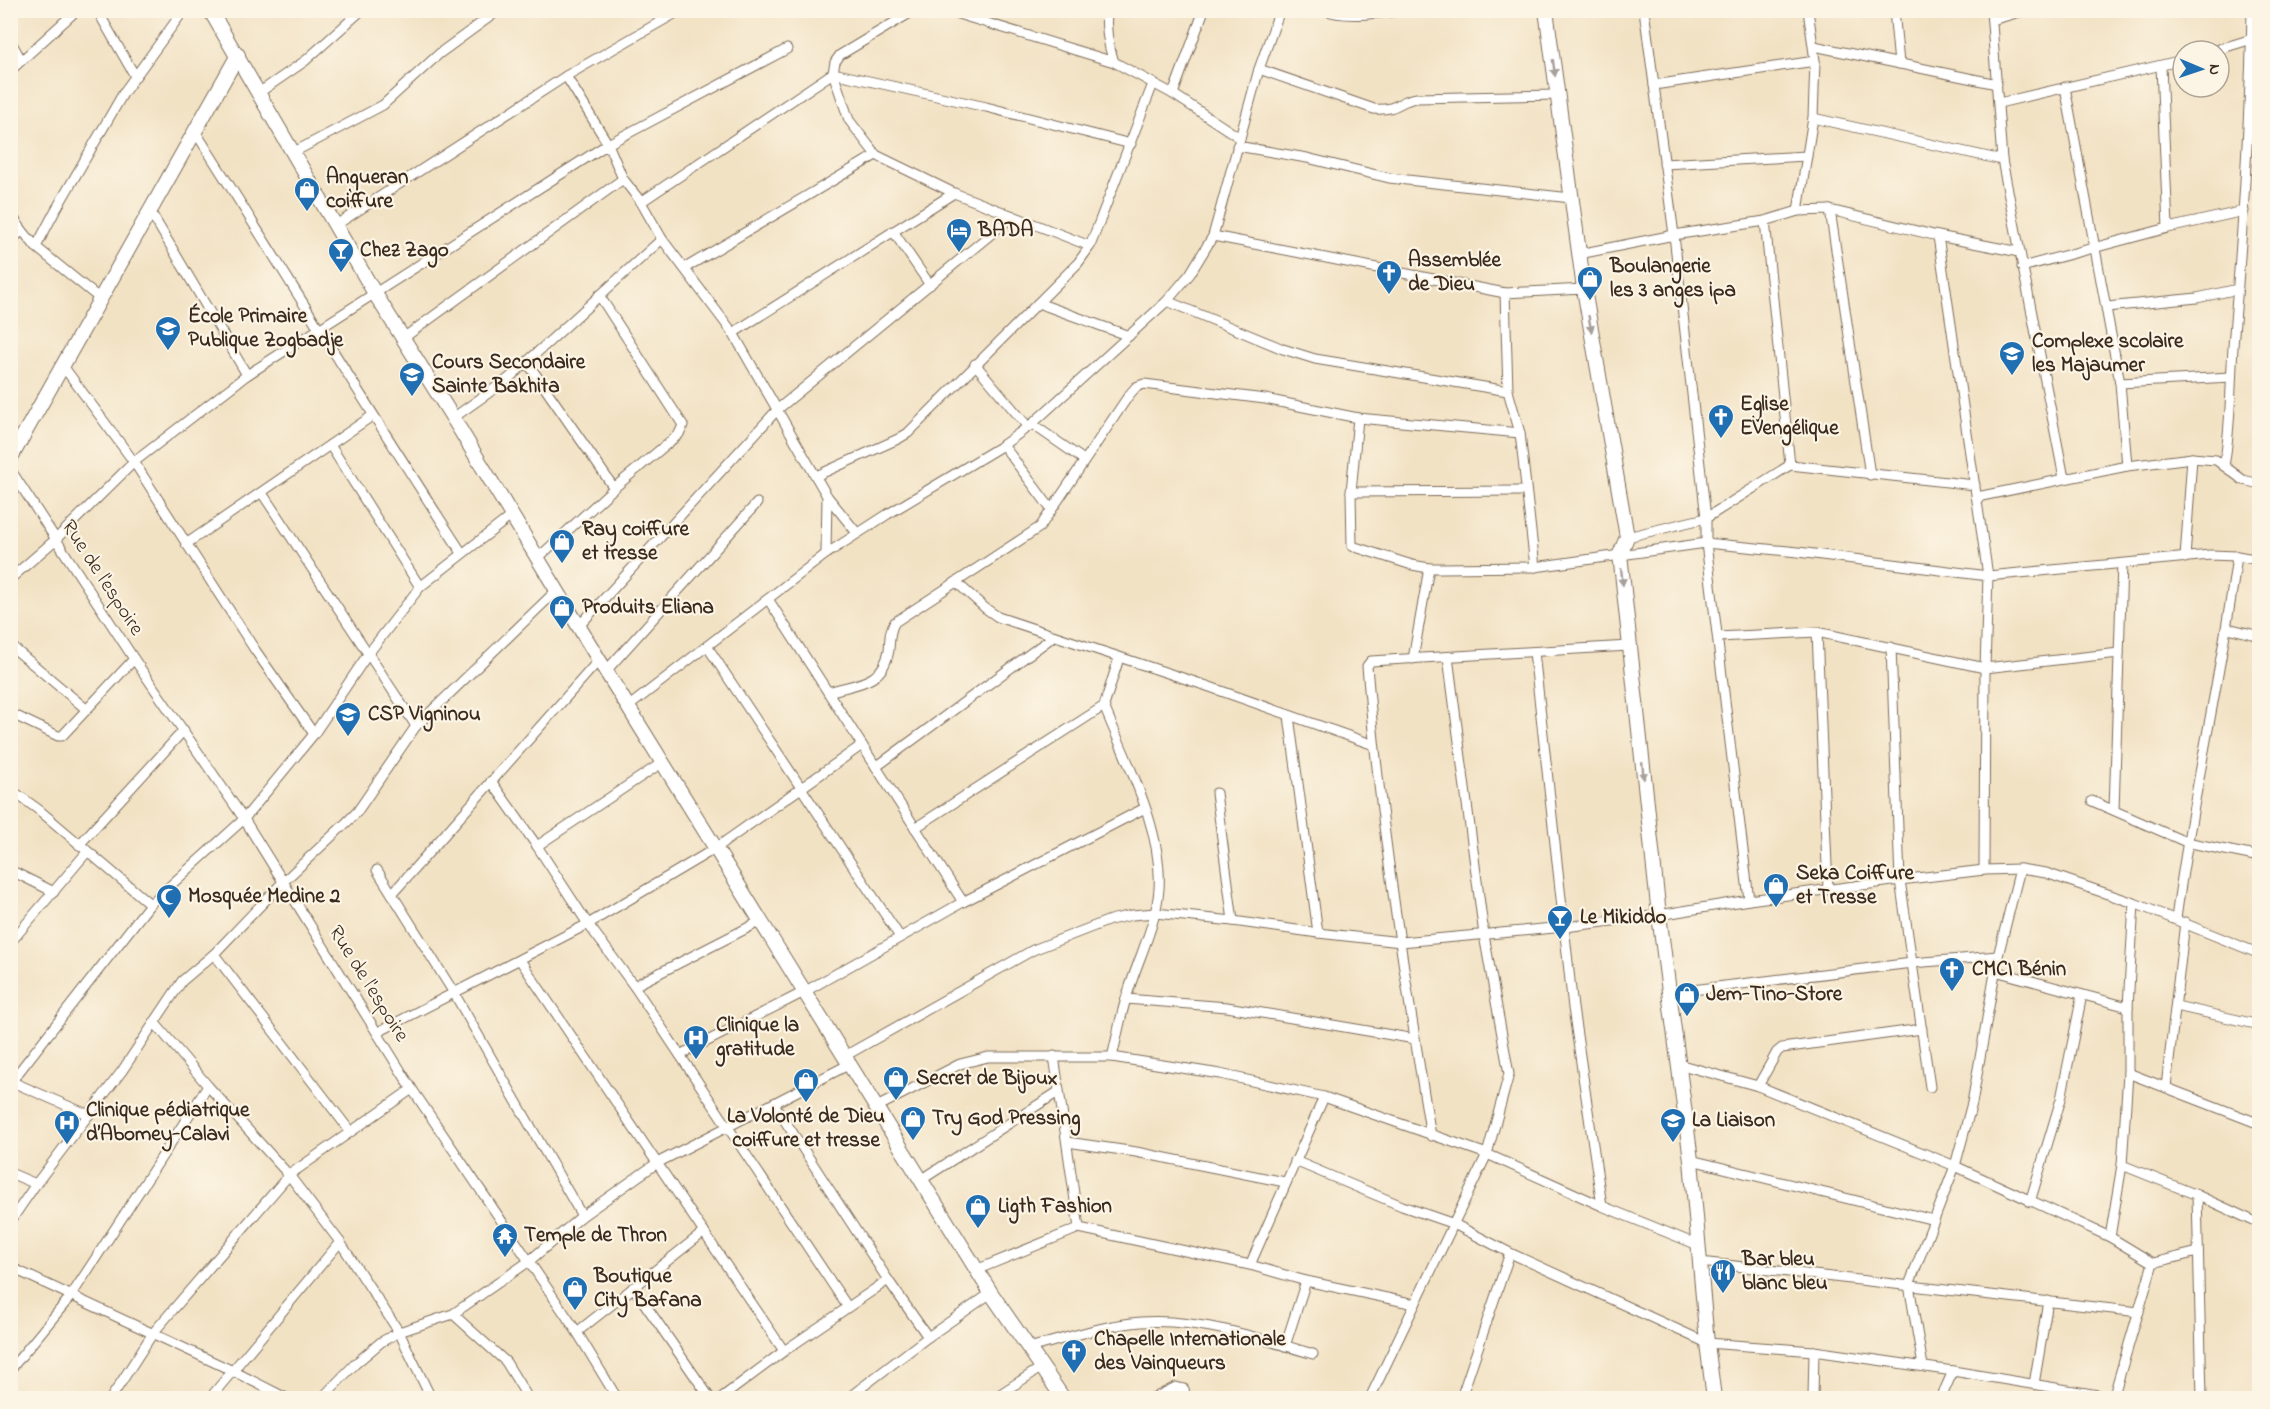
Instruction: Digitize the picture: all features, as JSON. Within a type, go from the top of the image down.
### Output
[{"type":"main road","points":[[210,10],[260,92],[402,339],[453,417],[602,666],[976,1270],[1063,1398]]},
{"type":"main road","points":[[1546,10],[1584,289],[1627,537],[1620,554],[1629,646],[1668,993],[1691,1160],[1714,1398]]},
{"type":"main road","points":[[10,459],[238,55]]},
{"type":"street","points":[[10,71],[77,10]]},
{"type":"street","points":[[97,10],[135,76]]},
{"type":"street","points":[[36,247],[135,76],[184,10]]},
{"type":"street","points":[[260,92],[305,61],[362,10]]},
{"type":"street","points":[[294,152],[383,105],[440,53],[499,10]]},
{"type":"street","points":[[336,225],[566,76],[681,10]]},
{"type":"street","points":[[915,10],[840,55],[835,62],[834,73],[849,120],[876,155],[954,193],[1090,246]]},
{"type":"street","points":[[945,10],[1114,62],[1173,94],[1238,142],[1389,178],[1571,198]]},
{"type":"street","points":[[1107,10],[1106,25],[1114,62]]},
{"type":"street","points":[[1173,94],[1204,10]]},
{"type":"street","points":[[628,706],[826,554],[1030,426],[1167,301],[1190,274],[1213,236],[1259,69],[1280,10]]},
{"type":"street","points":[[1324,10],[1331,13],[1351,14],[1411,10]]},
{"type":"street","points":[[1644,10],[1674,235],[1706,518],[1706,543],[1749,900]]},
{"type":"street","points":[[1798,211],[1814,118],[1815,61],[1808,10]]},
{"type":"street","points":[[1894,10],[1899,64]]},
{"type":"street","points":[[2027,10],[1991,15],[2002,160],[2064,478]]},
{"type":"street","points":[[2224,466],[2229,434],[2230,377],[2244,211],[2252,10]]},
{"type":"street","points":[[2231,45],[2252,39]]},
{"type":"street","points":[[10,40],[21,60]]},
{"type":"street","points":[[1814,46],[1997,84]]},
{"type":"street","points":[[10,579],[55,540],[134,462],[248,375],[321,330],[374,292],[608,144],[787,49]]},
{"type":"street","points":[[1654,85],[1815,61]]},
{"type":"street","points":[[1999,103],[2171,63]]},
{"type":"street","points":[[2161,66],[2168,228]]},
{"type":"street","points":[[1259,69],[1374,109],[1388,110],[1409,99],[1417,98],[1558,95]]},
{"type":"street","points":[[641,202],[834,73],[986,107],[1131,144]]},
{"type":"street","points":[[566,76],[608,144],[623,179],[641,202],[662,239],[733,333],[827,496],[857,533]]},
{"type":"street","points":[[816,476],[908,433],[1078,263],[1090,246],[1153,84]]},
{"type":"street","points":[[2065,87],[2120,384],[2127,465]]},
{"type":"street","points":[[1814,118],[2002,160]]},
{"type":"street","points":[[195,130],[321,330],[372,416],[462,553]]},
{"type":"street","points":[[684,268],[876,155]]},
{"type":"street","points":[[1664,164],[1807,156]]},
{"type":"street","points":[[402,339],[623,179]]},
{"type":"street","points":[[733,333],[954,193]]},
{"type":"street","points":[[1579,254],[1674,235],[1765,221],[1798,211],[1830,210],[1938,236],[2019,252]]},
{"type":"street","points":[[1830,210],[1870,475]]},
{"type":"street","points":[[150,211],[248,375]]},
{"type":"street","points":[[2022,267],[2168,228],[2244,211]]},
{"type":"street","points":[[10,213],[36,247],[99,298]]},
{"type":"street","points":[[579,626],[778,409],[1013,216]]},
{"type":"street","points":[[1765,221],[1790,465]]},
{"type":"street","points":[[10,242],[21,230]]},
{"type":"street","points":[[893,231],[930,285]]},
{"type":"street","points":[[1213,236],[1505,293],[1584,289]]},
{"type":"street","points":[[1938,236],[1988,576],[1984,870]]},
{"type":"street","points":[[453,417],[508,379],[662,239]]},
{"type":"street","points":[[2107,307],[2197,298],[2238,289]]},
{"type":"street","points":[[1505,293],[1508,391],[1520,433],[1535,567]]},
{"type":"street","points":[[538,558],[614,488],[679,434],[683,423],[599,295]]},
{"type":"street","points":[[1167,301],[1283,349],[1315,358],[1508,391]]},
{"type":"street","points":[[1038,303],[1129,336]]},
{"type":"street","points":[[527,362],[614,488]]},
{"type":"street","points":[[975,364],[1030,426],[1084,460]]},
{"type":"street","points":[[63,366],[134,462],[255,651],[314,734]]},
{"type":"street","points":[[2120,384],[2230,377]]},
{"type":"street","points":[[828,692],[872,679],[880,674],[888,658],[891,631],[895,622],[1040,527],[1129,395],[1136,387],[1144,384],[1265,399],[1358,418],[1520,433]]},
{"type":"street","points":[[186,544],[372,416]]},
{"type":"street","points":[[1358,418],[1351,492],[1352,546],[1429,568],[1535,567],[1706,543],[1988,576],[2185,558],[2237,556],[2259,560]]},
{"type":"street","points":[[330,445],[420,587]]},
{"type":"street","points":[[1003,445],[1051,509]]},
{"type":"street","points":[[1977,497],[2127,465],[2192,458],[2216,460],[2243,480],[2259,484]]},
{"type":"street","points":[[2185,558],[2192,458]]},
{"type":"street","points":[[1627,537],[1706,518],[1790,465],[1975,485]]},
{"type":"street","name":"Rue de l'espoire","points":[[10,469],[134,659],[244,819],[412,1089],[577,1332],[617,1398]]},
{"type":"street","points":[[1351,492],[1526,490]]},
{"type":"street","points":[[262,493],[416,726]]},
{"type":"street","points":[[826,554],[827,496]]},
{"type":"street","points":[[392,894],[491,781],[757,503]]},
{"type":"street","points":[[89,1115],[11,1082],[150,904],[244,819],[314,734],[368,654],[420,587],[511,516]]},
{"type":"street","points":[[2166,1087],[2176,1006],[2187,842],[2228,628],[2237,556]]},
{"type":"street","points":[[2114,810],[2122,564]]},
{"type":"street","points":[[1413,659],[1429,568]]},
{"type":"street","points":[[956,582],[990,613],[1374,745]]},
{"type":"street","points":[[10,1222],[122,1071],[182,981],[214,954],[282,883],[357,812],[416,726],[557,590]]},
{"type":"street","points":[[768,599],[963,902]]},
{"type":"street","points":[[2228,628],[2259,636]]},
{"type":"street","points":[[1718,637],[1817,632],[1985,668],[2119,653]]},
{"type":"street","points":[[1817,632],[1828,889]]},
{"type":"street","points":[[876,767],[1054,636]]},
{"type":"street","points":[[10,645],[86,709]]},
{"type":"street","points":[[707,646],[900,937]]},
{"type":"street","points":[[1431,1136],[1415,1039],[1374,745],[1367,666],[1371,661],[1629,646]]},
{"type":"street","points":[[1891,647],[1900,880],[1930,1087]]},
{"type":"street","points":[[1534,652],[1573,1008],[1602,1206]]},
{"type":"street","points":[[1370,1398],[1487,1154],[1509,1074],[1484,935],[1448,657]]},
{"type":"street","points":[[1112,1057],[1126,999],[1155,913],[1159,890],[1157,848],[1145,808],[1104,706],[1119,658]]},
{"type":"street","points":[[10,713],[60,736],[65,734],[134,659]]},
{"type":"street","points":[[915,828],[1104,706]]},
{"type":"street","points":[[1289,716],[1318,933]]},
{"type":"street","points":[[79,845],[184,730]]},
{"type":"street","points":[[378,1032],[588,924],[716,848],[862,745]]},
{"type":"street","points":[[537,846],[663,762]]},
{"type":"street","points":[[491,781],[588,924],[634,986],[847,1306]]},
{"type":"street","points":[[10,789],[39,810],[150,904]]},
{"type":"street","points":[[1216,793],[1233,921]]},
{"type":"street","points":[[2092,801],[2187,842],[2259,857]]},
{"type":"street","points":[[680,1055],[804,992],[963,902],[1145,808]]},
{"type":"street","points":[[10,943],[87,852]]},
{"type":"street","points":[[1923,1366],[1909,1285],[1955,1166],[1977,1080],[1998,956],[2020,869]]},
{"type":"street","points":[[322,1398],[355,1364],[381,1342],[399,1332],[453,1314],[528,1262],[582,1216],[657,1163],[774,1104],[1033,950],[1110,920],[1155,913],[1401,942],[1565,927],[1828,889],[1984,870],[2020,869],[2046,873],[2134,903],[2259,954]]},
{"type":"street","points":[[10,870],[54,892]]},
{"type":"street","points":[[377,870],[454,993],[582,1216]]},
{"type":"street","points":[[2110,1237],[2122,1165],[2134,903]]},
{"type":"street","points":[[634,986],[761,921]]},
{"type":"street","points":[[214,954],[350,1131]]},
{"type":"street","points":[[1668,993],[1912,963],[1998,956]]},
{"type":"street","points":[[520,960],[784,1351]]},
{"type":"street","points":[[1995,971],[2128,1007]]},
{"type":"street","points":[[2030,1202],[2061,1099],[2082,995]]},
{"type":"street","points":[[1126,999],[1227,1006],[1415,1039]]},
{"type":"street","points":[[2176,1006],[2259,1025]]},
{"type":"street","points":[[154,1022],[208,1086],[289,1175],[340,1242],[399,1332],[431,1398]]},
{"type":"street","points":[[1758,1086],[1777,1052],[1782,1048],[1922,1029]]},
{"type":"street","points":[[875,1108],[939,1073],[974,1059],[1054,1056],[1112,1057],[1220,1074],[1324,1097],[1487,1154],[1602,1206],[1698,1245]]},
{"type":"street","points":[[1054,1056],[1079,1228]]},
{"type":"street","points":[[1678,1064],[1758,1086],[1955,1166],[2110,1237],[2153,1263],[2198,1252]]},
{"type":"street","points":[[2128,1073],[2259,1124]]},
{"type":"street","points":[[10,1370],[71,1296],[208,1086]]},
{"type":"street","points":[[111,1398],[153,1334],[289,1175],[412,1089]]},
{"type":"street","points":[[921,1180],[1058,1092]]},
{"type":"street","points":[[1250,1264],[1324,1097]]},
{"type":"street","points":[[774,1104],[888,1280],[928,1337]]},
{"type":"street","points":[[1067,1142],[1136,1152],[1286,1182]]},
{"type":"street","points":[[1691,1160],[1934,1220]]},
{"type":"street","points":[[1295,1161],[1402,1206],[1454,1224],[1510,1253],[1707,1343],[1814,1351],[1923,1366],[2114,1398],[2153,1263]]},
{"type":"street","points":[[2122,1165],[2197,1195],[2259,1224]]},
{"type":"street","points":[[10,1173],[36,1184]]},
{"type":"street","points":[[2197,1195],[2202,1398]]},
{"type":"street","points":[[976,1270],[1079,1228],[1250,1264],[1306,1281],[1415,1304]]},
{"type":"street","points":[[577,1332],[704,1232]]},
{"type":"street","points":[[210,1398],[340,1242]]},
{"type":"street","points":[[1461,1398],[1510,1253]]},
{"type":"street","points":[[1700,1263],[2139,1312]]},
{"type":"street","points":[[10,1267],[286,1398]]},
{"type":"street","points":[[721,1398],[847,1306],[888,1280]]},
{"type":"street","points":[[1285,1346],[1306,1281]]},
{"type":"street","points":[[633,1287],[710,1398]]},
{"type":"street","points":[[848,1398],[928,1337],[991,1293]]},
{"type":"street","points":[[2034,1384],[2048,1301]]},
{"type":"street","points":[[453,1314],[506,1362],[528,1398]]},
{"type":"street","points":[[1029,1348],[1117,1326],[1153,1322],[1206,1327],[1312,1354]]},
{"type":"street","points":[[1813,1398],[1814,1351]]},
{"type":"street","points":[[994,1398],[1042,1366]]},
{"type":"street","points":[[1941,1398],[1953,1371]]},
{"type":"street","points":[[1154,1398],[1176,1387],[1184,1389],[1186,1398]]},
{"type":"place","name":"Angueran coiffure","points":[[307,213]]},
{"type":"place","name":"BADA","points":[[959,254]]},
{"type":"place","name":"Chez Zago","points":[[341,274]]},
{"type":"place","name":"Assemblée de Dieu","points":[[1389,296]]},
{"type":"place","name":"Boulangerie les 3 anges ipa","points":[[1590,302]]},
{"type":"place","name":"École Primaire Publique Zogbadje","points":[[168,352]]},
{"type":"place","name":"Complexe scolaire les Majaumer","points":[[2012,377]]},
{"type":"place","name":"Cours Secondaire Sainte Bakhita","points":[[412,398]]},
{"type":"place","name":"Eglise EVengélique","points":[[1721,440]]},
{"type":"place","name":"Ray coiffure et tresse","points":[[562,565]]},
{"type":"place","name":"Produits Eliana","points":[[562,631]]},
{"type":"place","name":"CSP Vigninou","points":[[348,738]]},
{"type":"place","name":"Seka Coiffure et Tresse","points":[[1776,909]]},
{"type":"place","name":"Mosquée Medine 2","points":[[169,920]]},
{"type":"place","name":"Le Mikiddo","points":[[1560,941]]},
{"type":"place","name":"CMCI Bénin","points":[[1952,993]]},
{"type":"place","name":"Jem-Tino-Store","points":[[1687,1018]]},
{"type":"place","name":"Clinique la gratitude","points":[[696,1061]]},
{"type":"place","name":"Secret de Bijoux","points":[[896,1102]]},
{"type":"place","name":"La Volonté de Dieu coiffure et tresse","points":[[806,1104]]},
{"type":"place","name":"Try God Pressing","points":[[913,1142]]},
{"type":"place","name":"La Liaison","points":[[1673,1144]]},
{"type":"place","name":"Clinique pédiatrique d’Abomey-Calavi","points":[[67,1146]]},
{"type":"place","name":"Ligth Fashion","points":[[978,1230]]},
{"type":"place","name":"Temple de Thron","points":[[505,1259]]},
{"type":"place","name":"Bar bleu blanc bleu","points":[[1723,1295]]},
{"type":"place","name":"Boutique City Bafana","points":[[575,1312]]},
{"type":"place","name":"Chapelle Internationale des Vainqueurs","points":[[1074,1375]]}]
